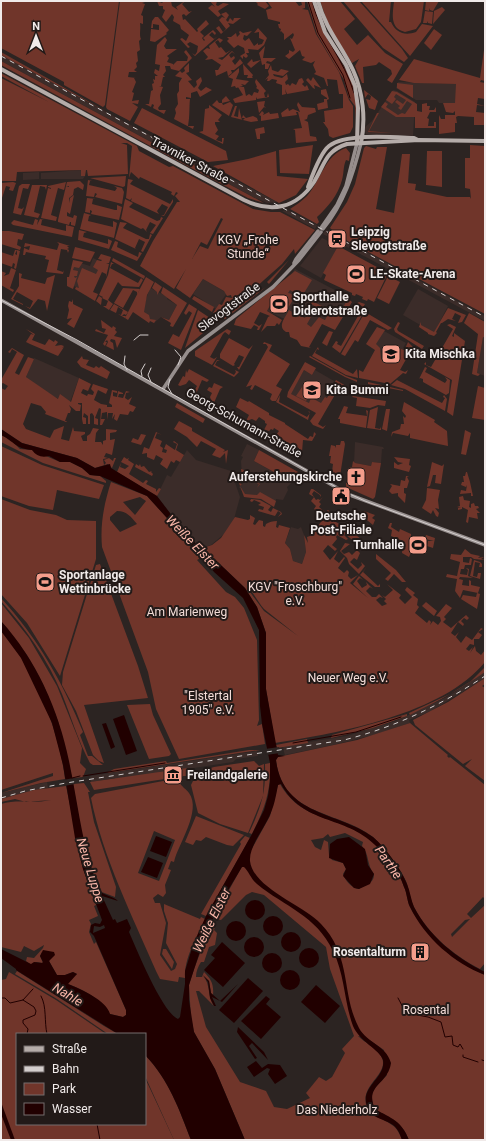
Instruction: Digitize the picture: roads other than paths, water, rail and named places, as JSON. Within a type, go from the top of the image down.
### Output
[{"type":"main road","points":[[314,1],[325,32],[346,66],[355,86],[358,100],[359,140]]},
{"type":"main road","points":[[318,1],[329,30],[349,63],[358,85],[363,108],[359,140]]},
{"type":"main road","name":"Travniker Straße","points":[[1,69],[256,205],[270,208],[285,206],[297,200],[313,183],[330,153],[337,148],[352,144],[359,140]]},
{"type":"main road","points":[[307,189],[326,149],[336,142],[412,138],[419,140],[485,141]]},
{"type":"main road","name":"Slevogtstraße","points":[[321,230],[337,205],[346,186],[354,149],[359,140]]},
{"type":"main road","name":"Slevogtstraße","points":[[163,389],[188,351],[270,289],[294,266],[338,208],[349,186],[359,140]]},
{"type":"main road","points":[[352,144],[354,149]]},
{"type":"main road","name":"Georg-Schumann-Straße","points":[[1,300],[163,389],[350,495],[485,545]]},
{"type":"water","points":[[1,429],[22,443],[77,458],[95,468],[110,464],[111,468],[157,496],[186,534],[190,535],[195,543],[203,548],[245,588],[257,607],[266,633],[266,689],[278,755],[285,756],[278,757],[276,760],[281,778],[289,792],[300,802],[314,810],[344,822],[373,837],[388,852],[401,871],[414,907],[420,918],[435,937],[464,960],[485,972],[485,975],[462,964],[432,939],[416,918],[410,907],[402,881],[396,870],[375,845],[363,835],[301,807],[290,797],[281,784],[278,785],[271,813],[250,856],[253,871],[269,888],[313,917],[331,936],[342,962],[353,1015],[359,1028],[362,1033],[385,1052],[391,1063],[386,1076],[374,1090],[372,1095],[372,1101],[375,1109],[399,1124],[403,1128],[409,1140],[402,1140],[395,1127],[374,1116],[367,1106],[367,1093],[381,1072],[383,1060],[381,1056],[360,1036],[353,1026],[340,969],[333,951],[326,939],[309,920],[257,884],[244,867],[242,867],[218,907],[204,939],[189,985],[189,1000],[194,1032],[215,1069],[245,1140],[191,1140],[178,1106],[167,1085],[161,1074],[146,1056],[146,1033],[116,1033],[16,970],[1,958],[1,949],[31,964],[34,962],[42,963],[43,962],[40,956],[43,950],[54,952],[55,955],[49,961],[57,975],[65,975],[73,972],[77,974],[68,984],[99,1000],[108,1009],[110,1014],[123,1017],[126,1015],[126,1010],[94,936],[90,932],[91,925],[95,923],[100,924],[102,920],[83,869],[75,838],[63,765],[52,723],[21,658],[1,631],[1,621],[14,636],[35,669],[44,686],[59,723],[65,742],[85,844],[97,887],[102,893],[118,901],[102,896],[113,920],[115,919],[117,923],[127,919],[131,928],[129,932],[150,980],[165,1005],[178,1019],[180,1017],[185,984],[185,971],[193,945],[206,916],[264,810],[270,782],[270,763],[260,706],[259,630],[243,598],[214,572],[198,551],[174,532],[167,518],[147,496],[100,476],[90,475],[82,468],[70,462],[60,462],[49,456],[39,456],[32,450],[19,447],[1,435]],"holes":[[[104,925],[105,928],[93,933],[94,926],[100,927]]]},
{"type":"water","points":[[124,715],[137,751],[126,755],[113,719]]},
{"type":"water","points":[[106,723],[115,747],[111,749],[102,724]]},
{"type":"water","points":[[156,836],[172,842],[166,857],[150,851]]},
{"type":"water","points":[[349,837],[365,849],[368,865],[374,874],[370,884],[359,889],[354,888],[343,876],[346,869],[343,863],[329,858],[330,844],[337,839]]},
{"type":"water","points":[[148,857],[163,863],[157,878],[141,872]]},
{"type":"water","points":[[255,900],[262,903],[265,910],[262,917],[255,920],[248,917],[245,910],[248,903]]},
{"type":"water","points":[[273,916],[280,919],[283,926],[280,933],[273,936],[266,933],[263,926],[266,919]]},
{"type":"water","points":[[236,921],[243,924],[246,931],[243,938],[236,941],[229,938],[226,931],[229,924]]},
{"type":"water","points":[[287,932],[295,932],[301,938],[301,946],[295,952],[287,952],[281,946],[281,938]]},
{"type":"water","points":[[254,937],[261,940],[264,947],[261,954],[254,957],[247,954],[244,947],[247,940]]},
{"type":"water","points":[[222,942],[245,963],[223,987],[204,970],[215,958],[211,955]]},
{"type":"water","points":[[305,948],[313,948],[319,954],[319,962],[313,968],[305,968],[299,962],[299,954]]},
{"type":"water","points":[[268,953],[276,953],[282,959],[282,967],[276,973],[268,973],[262,967],[262,959]]},
{"type":"water","points":[[286,970],[294,970],[300,976],[300,984],[294,990],[286,990],[280,984],[280,976]]},
{"type":"water","points":[[203,975],[209,981],[211,993],[220,1001],[212,997],[216,1006],[214,1006],[210,998],[208,982]]},
{"type":"water","points":[[248,978],[263,991],[234,1023],[219,1010]]},
{"type":"water","points":[[238,984],[222,1002],[220,1001]]},
{"type":"water","points":[[316,985],[340,1006],[325,1023],[301,1002]]},
{"type":"water","points":[[266,996],[270,999],[266,1004],[281,1017],[261,1039],[241,1021]]},
{"type":"water","points":[[238,1027],[264,1052],[268,1060],[252,1043],[249,1046],[257,1058],[255,1059],[237,1032]]},
{"type":"water","points":[[256,1061],[262,1068],[268,1064],[280,1065],[287,1076],[275,1084],[268,1074],[270,1069],[267,1068],[254,1077],[247,1067]]},
{"type":"water","points":[[1,1102],[15,1140],[11,1140],[1,1114]]},
{"type":"waterway","points":[[308,1],[318,33],[343,75],[350,98]]},
{"type":"waterway","points":[[312,1],[321,26],[350,81],[354,93]]},
{"type":"waterway","points":[[293,743],[356,732],[401,717]]},
{"type":"waterway","points":[[83,776],[165,763]]},
{"type":"waterway","points":[[72,778],[80,776]]},
{"type":"waterway","points":[[1,998],[5,998],[10,1003],[23,1000],[33,989]]},
{"type":"waterway","points":[[41,996],[44,1005],[47,1033]]},
{"type":"waterway","points":[[398,998],[406,1013],[428,1017],[441,1022],[445,1037],[452,1036],[453,1045],[458,1047],[460,1044],[463,1049]]},
{"type":"waterway","points":[[23,1000],[34,1007],[36,1011],[35,1015],[23,1020],[23,1023],[28,1029],[27,1033]]},
{"type":"waterway","points":[[463,1055],[463,1057],[478,1062]]},
{"type":"waterway","points":[[97,1125],[100,1140]]},
{"type":"tram line","points":[[1,300],[77,340],[343,491],[365,501],[485,545]]},
{"type":"tram line","points":[[134,340],[140,335],[148,335]]},
{"type":"tram line","points":[[175,350],[181,357],[178,365]]},
{"type":"tram line","points":[[125,356],[124,364],[127,370]]},
{"type":"tram line","points":[[142,376],[141,371],[145,364]]},
{"type":"tram line","points":[[151,368],[148,375],[151,382]]},
{"type":"tram line","points":[[170,379],[168,387],[172,394]]},
{"type":"railway","points":[[1,56],[485,317]]},
{"type":"railway","points":[[1,798],[25,791],[66,783],[344,740],[382,729],[418,714],[435,706],[485,676]]},
{"type":"place","name":"Leipzig Slevogtstraße","points":[[337,239]]},
{"type":"place","name":"LE-Skate-Arena","points":[[356,274]]},
{"type":"place","name":"Sporthalle Diderotstraße","points":[[279,304]]},
{"type":"place","name":"Kita Mischka","points":[[391,354]]},
{"type":"place","name":"Kita Bummi","points":[[312,390]]},
{"type":"place","name":"Auferstehungskirche","points":[[356,477]]},
{"type":"place","name":"Deutsche Post-Filiale","points":[[341,496]]},
{"type":"place","name":"Turnhalle","points":[[418,545]]},
{"type":"place","name":"Sportanlage Wettinbrücke","points":[[45,582]]},
{"type":"place","name":"Freilandgalerie","points":[[173,775]]},
{"type":"place","name":"Rosentalturm","points":[[420,952]]},
{"type":"park label","name":"KGV „Frohe Stunde“","points":[[248,247]]},
{"type":"park label","name":"KGV \"Froschburg\" e.V.","points":[[295,594]]},
{"type":"park label","name":"Am Marienweg","points":[[187,612]]},
{"type":"park label","name":"Neuer Weg e.V.","points":[[348,678]]},
{"type":"park label","name":"\"Elstertal 1905\" e.V.","points":[[208,703]]},
{"type":"park label","name":"Rosental","points":[[426,1010]]},
{"type":"park label","name":"Das Niederholz","points":[[337,1110]]},
{"type":"water label","name":"Weiße Elster","points":[[193,542]]},
{"type":"water label","name":"Parthe","points":[[389,862]]},
{"type":"water label","name":"Neue Luppe","points":[[91,870]]},
{"type":"water label","name":"Weiße Elster","points":[[211,920]]},
{"type":"water label","name":"Nahle","points":[[68,994]]}]
